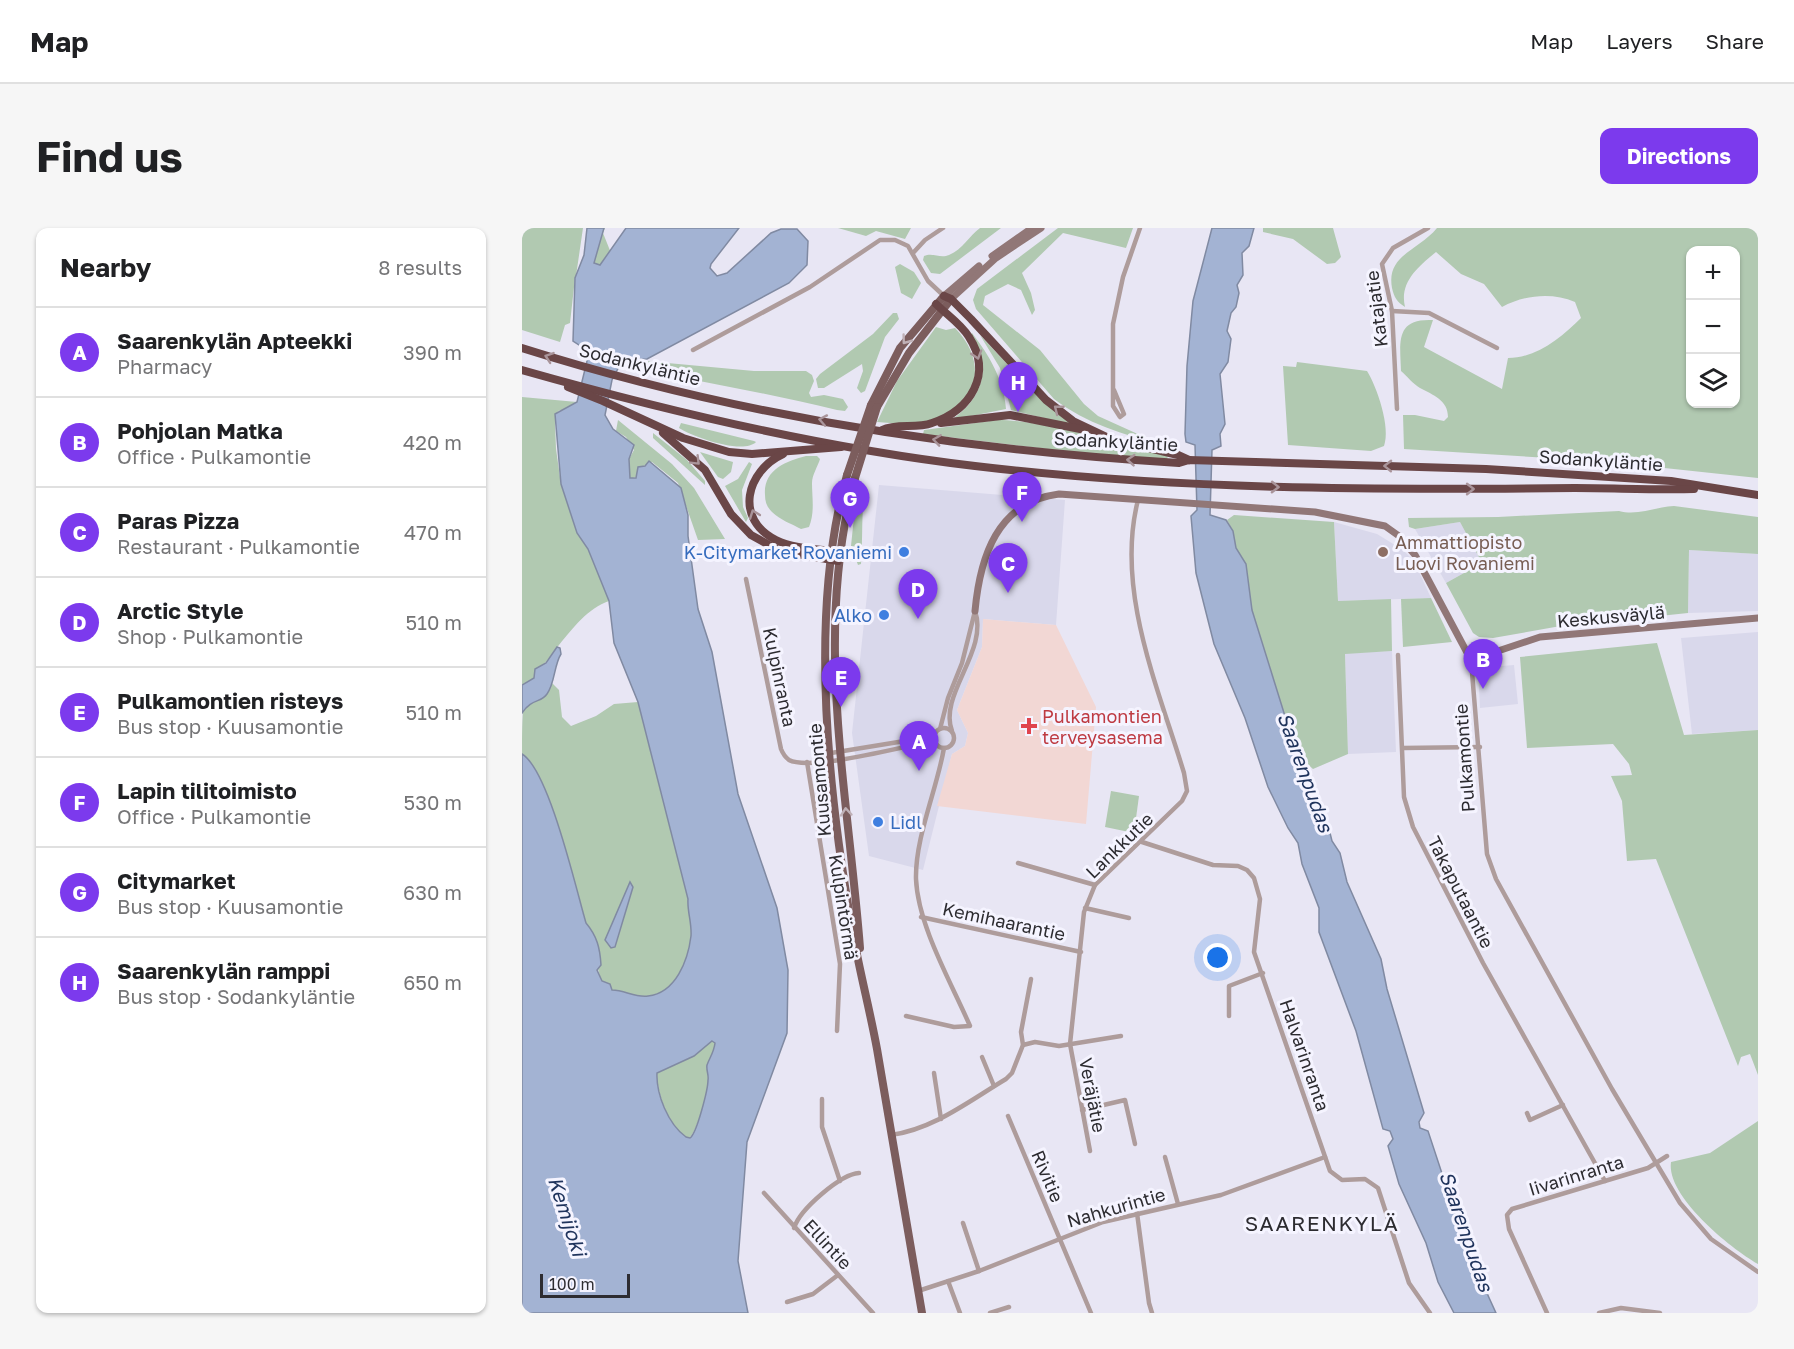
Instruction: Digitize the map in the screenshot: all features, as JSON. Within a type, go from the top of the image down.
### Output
[{"type":"highway","points":[[948,298],[1046,400],[1088,430]]},
{"type":"highway","points":[[932,423],[950,416],[966,404],[976,388],[980,371],[973,344],[964,330],[939,307]]},
{"type":"highway","name":"Sodankyläntie","points":[[522,348],[627,379],[880,431],[1071,456],[1179,463],[1189,460],[1486,469],[1671,481],[1758,495]]},
{"type":"highway","name":"Sodankyläntie","points":[[522,370],[562,381],[575,388],[725,422],[936,461],[1007,470],[1189,484],[1386,490],[1718,489]]},
{"type":"highway","points":[[575,388],[682,438],[729,452],[752,454],[811,448],[837,449],[844,445]]},
{"type":"highway","points":[[880,431],[889,427],[912,427],[1010,416],[1088,430],[1123,443],[1178,454],[1189,460]]},
{"type":"highway","points":[[651,424],[696,460],[713,482],[731,514],[751,535],[780,550],[835,556]]},
{"type":"highway","points":[[790,451],[772,459],[757,474],[749,500],[753,517],[765,532],[776,540],[835,556]]},
{"type":"main road","name":"Kuusamontie","points":[[922,1313],[850,915],[831,763],[826,653],[835,556],[851,476],[874,406],[900,348],[948,298]]},
{"type":"main road","name":"Kuusamontie","points":[[835,556],[835,692],[862,976]]},
{"type":"street","points":[[913,253],[925,240],[944,228]]},
{"type":"street","points":[[948,298],[995,254],[1032,228]]},
{"type":"street","points":[[948,298],[996,258],[1041,228]]},
{"type":"street","points":[[1114,390],[1124,407],[1124,414],[1120,417],[1113,406],[1114,316],[1123,277],[1140,228]]},
{"type":"street","name":"Katajatie","points":[[1397,409],[1392,311],[1382,264],[1393,248],[1428,228]]},
{"type":"street","points":[[693,350],[810,287],[877,241],[899,242],[908,246],[928,281],[948,298]]},
{"type":"street","points":[[1392,311],[1429,313],[1497,348]]},
{"type":"street","name":"Pulkamontie","points":[[952,731],[950,711],[973,649],[980,569],[985,552],[1010,518],[1036,498],[1059,494],[1315,512],[1385,526],[1405,542],[1415,555],[1471,660],[1480,747],[1487,854],[1496,879],[1655,1163],[1690,1217],[1712,1239],[1758,1272]]},
{"type":"street","name":"Lankkutie","points":[[1070,1044],[1085,908],[1095,885],[1177,808],[1185,797],[1187,785],[1136,609],[1132,566],[1138,500]]},
{"type":"street","name":"Kulpinranta","points":[[746,579],[781,749],[791,761],[807,762]]},
{"type":"street","name":"Pulkamontie","points":[[938,731],[962,663],[975,611]]},
{"type":"street","name":"Keskusväylä","points":[[1471,660],[1540,638],[1758,618]]},
{"type":"street","name":"Takaputaantie","points":[[1398,655],[1404,797],[1413,827],[1483,963],[1605,1181]]},
{"type":"street","points":[[937,745],[938,731]]},
{"type":"street","points":[[807,762],[831,763],[924,743],[944,748],[953,744],[952,731],[938,731],[900,743],[822,755],[817,761]]},
{"type":"street","points":[[1403,748],[1480,747]]},
{"type":"street","points":[[906,1016],[954,1027],[970,1026],[921,917],[917,867],[944,748]]},
{"type":"street","name":"Kulpintörmä","points":[[807,762],[840,964],[837,1031]]},
{"type":"street","name":"Halvarinranta","points":[[1142,842],[1204,863],[1238,866],[1247,870],[1254,878],[1260,899],[1254,944],[1325,1157],[1336,1177],[1342,1180],[1365,1179],[1378,1188],[1409,1283],[1430,1313]]},
{"type":"street","points":[[1018,863],[1095,885]]},
{"type":"street","points":[[1085,908],[1129,918]]},
{"type":"street","name":"Kemihaarantie","points":[[921,917],[1081,952]]},
{"type":"street","points":[[1229,1016],[1229,986],[1263,973]]},
{"type":"street","points":[[891,1135],[905,1133],[941,1119],[1012,1073],[1023,1045],[1021,1032],[1031,979]]},
{"type":"street","points":[[1023,1045],[1035,1042],[1059,1046],[1121,1036]]},
{"type":"street","name":"Veräjätie","points":[[1070,1044],[1090,1151]]},
{"type":"street","points":[[982,1057],[994,1086]]},
{"type":"street","points":[[934,1073],[941,1119]]},
{"type":"street","points":[[822,1099],[822,1127],[840,1181]]},
{"type":"street","points":[[1082,1110],[1125,1100],[1135,1144]]},
{"type":"street","points":[[1527,1113],[1530,1120],[1563,1105]]},
{"type":"street","name":"Rivitie","points":[[1008,1116],[1091,1313]]},
{"type":"street","name":"Iivarinranta","points":[[1547,1313],[1509,1230],[1507,1215],[1518,1206],[1605,1181],[1655,1163],[1667,1156]]},
{"type":"street","points":[[1165,1157],[1178,1204]]},
{"type":"street","name":"Nahkurintie","points":[[918,1291],[979,1271],[1059,1237],[1137,1213],[1221,1195],[1325,1157]]},
{"type":"street","points":[[794,1228],[803,1211],[848,1173],[859,1173]]},
{"type":"street","name":"Ellintie","points":[[764,1193],[873,1313]]},
{"type":"street","points":[[1137,1213],[1152,1313]]},
{"type":"street","points":[[963,1223],[979,1271]]},
{"type":"street","points":[[788,1302],[813,1293],[838,1275]]},
{"type":"street","points":[[948,1281],[960,1313]]},
{"type":"street","points":[[990,1313],[1009,1307]]},
{"type":"street","points":[[1599,1313],[1621,1308],[1660,1313]]},
{"type":"shaded area","points":[[879,485],[1065,500],[1056,625],[983,619],[982,647],[957,710],[968,733],[965,746],[952,754],[923,870],[869,856],[852,733]]},
{"type":"shaded area","points":[[1334,522],[1377,534],[1403,550],[1414,561],[1431,598],[1338,601]]},
{"type":"shaded area","points":[[1460,522],[1482,563],[1446,583],[1415,529]]},
{"type":"shaded area","points":[[1689,550],[1758,554],[1758,611],[1688,613]]},
{"type":"shaded area","name":"Pulkamontien terveysasema","points":[[983,619],[1056,625],[1096,707],[1086,824],[937,806],[952,754],[965,746],[968,733],[957,710],[982,647]]},
{"type":"shaded area","points":[[1758,632],[1758,730],[1692,734],[1681,638]]},
{"type":"shaded area","points":[[1392,651],[1396,752],[1348,754],[1345,653]]},
{"type":"shaded area","points":[[1514,665],[1518,704],[1480,708],[1478,668]]},
{"type":"green space","points":[[522,228],[583,228],[576,276],[584,255],[588,228],[587,265],[575,278],[570,323],[565,325],[560,342],[522,330]]},
{"type":"green space","points":[[602,228],[605,228],[603,233],[611,253],[600,266],[594,263]]},
{"type":"green space","points":[[838,228],[911,228],[905,239],[876,231],[866,236]]},
{"type":"green space","points":[[980,228],[1001,228],[940,274],[931,273],[923,260],[924,256],[949,255]]},
{"type":"green space","points":[[1058,228],[1133,228],[1126,248],[1063,233],[1022,273],[1031,293],[1035,310],[1032,315],[1021,290],[1008,284],[985,296],[983,305],[1040,350],[1084,404],[1098,416],[1162,445],[1092,422],[1054,399],[976,309],[973,300],[977,289]]},
{"type":"green space","points":[[1263,228],[1333,228],[1341,257],[1335,263],[1327,264],[1293,239],[1263,232]]},
{"type":"green space","points":[[1437,228],[1758,228],[1758,478],[1599,461],[1404,449],[1403,415],[1444,421],[1448,417],[1443,402],[1417,386],[1401,371],[1402,334],[1412,323],[1433,320],[1424,347],[1502,389],[1508,358],[1539,350],[1557,339],[1581,318],[1575,302],[1557,297],[1538,296],[1502,307],[1484,284],[1461,274],[1436,252],[1417,269],[1408,282],[1404,298],[1405,307],[1395,297],[1391,277],[1394,268],[1405,254]]},
{"type":"green space","points":[[900,264],[914,272],[921,283],[912,299],[901,293],[895,267]]},
{"type":"green space","points":[[893,313],[897,313],[899,319],[885,337],[865,391],[861,393],[857,388],[863,371],[862,364],[824,388],[818,388],[816,379],[820,374],[873,334]]},
{"type":"green space","points":[[936,327],[946,330],[955,328],[970,350],[975,374],[968,396],[959,406],[939,419],[904,424],[877,422],[897,381]]},
{"type":"green space","points":[[972,333],[995,368],[1005,398],[1006,409],[951,420],[971,402],[981,381],[983,370],[981,358],[970,335]]},
{"type":"green space","points":[[980,335],[1037,396],[1076,426],[1011,410],[1000,368]]},
{"type":"green space","points":[[635,360],[754,371],[806,371],[812,375],[814,381],[809,393],[811,397],[824,395],[843,399],[848,407],[845,411],[837,410],[632,368],[630,364]]},
{"type":"green space","points":[[1297,362],[1367,371],[1379,397],[1384,419],[1386,438],[1384,446],[1371,451],[1288,445],[1283,366],[1296,367]]},
{"type":"green space","points":[[522,397],[577,402],[570,408],[558,411],[555,422],[561,484],[577,533],[588,549],[609,601],[594,608],[581,619],[546,661],[536,669],[534,678],[522,685]]},
{"type":"green space","points":[[618,420],[672,464],[694,488],[725,539],[698,540],[678,483],[652,462],[637,469],[638,476],[630,479],[629,459],[634,450],[626,437],[616,431]]},
{"type":"green space","points":[[997,420],[1038,424],[1082,433],[1168,455],[1167,460],[1088,454],[923,434],[924,430]]},
{"type":"green space","points":[[681,423],[756,442],[740,447],[718,443],[679,428]]},
{"type":"green space","points":[[653,433],[687,460],[705,481],[705,485],[653,438]]},
{"type":"green space","points":[[700,452],[733,462],[731,472],[723,479],[718,477]]},
{"type":"green space","points":[[806,456],[817,456],[820,459],[812,480],[811,521],[809,527],[801,529],[770,510],[765,500],[765,486],[777,468]]},
{"type":"green space","points":[[749,462],[752,464],[742,490],[743,507],[748,518],[746,522],[725,486],[738,479]]},
{"type":"green space","points":[[857,488],[865,488],[861,564],[858,565],[851,546]]},
{"type":"green space","points":[[1674,506],[1758,517],[1758,554],[1689,550],[1688,613],[1555,627],[1493,638],[1479,637],[1473,633],[1446,583],[1482,563],[1460,522],[1415,529],[1409,527],[1408,518],[1640,512]]},
{"type":"green space","points":[[1234,515],[1334,522],[1338,601],[1391,599],[1392,651],[1345,654],[1348,754],[1313,769],[1302,757],[1297,747],[1294,731],[1289,729],[1252,610],[1246,564],[1236,548],[1233,531],[1227,520]]},
{"type":"green space","points":[[1431,598],[1452,642],[1403,647],[1401,599]]},
{"type":"green space","points":[[1657,643],[1684,735],[1758,730],[1758,1075],[1750,1054],[1741,1057],[1738,1066],[1656,859],[1627,861],[1622,801],[1611,776],[1632,775],[1629,764],[1613,744],[1527,748],[1520,657]]},
{"type":"green space","points":[[551,682],[559,690],[562,717],[571,726],[596,716],[614,704],[638,702],[688,899],[691,927],[687,955],[679,974],[666,989],[658,994],[643,996],[612,990],[610,984],[602,981],[593,936],[586,923],[551,806],[532,764],[522,754],[523,711],[530,703],[546,694]]},
{"type":"green space","points":[[1111,791],[1139,796],[1134,833],[1105,827]]},
{"type":"green space","points":[[712,1041],[715,1043],[707,1065],[709,1080],[707,1093],[699,1120],[689,1138],[669,1117],[661,1099],[657,1073],[694,1056]]},
{"type":"green space","points":[[1758,1121],[1758,1264],[1717,1234],[1689,1205],[1672,1175],[1671,1162],[1710,1153]]},
{"type":"water","name":"Kemijoki","points":[[587,228],[604,228],[594,263],[600,265],[626,228],[739,228],[711,264],[710,268],[717,276],[727,273],[771,233],[781,229],[797,229],[808,241],[807,265],[789,283],[647,359],[622,361],[612,380],[605,415],[613,429],[634,445],[629,459],[630,478],[636,478],[638,467],[645,466],[649,461],[681,488],[688,515],[688,536],[698,609],[712,652],[738,794],[777,908],[788,970],[787,1033],[747,1142],[738,1261],[748,1313],[522,1313],[522,754],[532,764],[551,806],[586,923],[597,942],[601,965],[597,970],[602,981],[610,984],[612,990],[643,996],[658,994],[666,989],[679,974],[687,955],[691,936],[688,899],[638,702],[614,643],[609,601],[588,549],[577,533],[561,484],[555,414],[577,402],[588,357],[582,347],[573,341],[575,278],[584,255]],"holes":[[[712,1041],[715,1043],[707,1065],[708,1085],[699,1120],[690,1138],[686,1137],[664,1108],[657,1073],[694,1056]]]},
{"type":"water","name":"Saarenpudas","points":[[1212,228],[1254,228],[1249,246],[1242,253],[1243,275],[1237,285],[1239,293],[1236,307],[1231,313],[1227,331],[1231,339],[1228,362],[1220,374],[1225,424],[1220,434],[1221,446],[1212,450],[1210,515],[1226,520],[1233,531],[1236,548],[1246,564],[1252,610],[1289,729],[1295,731],[1294,742],[1304,761],[1312,792],[1325,813],[1332,841],[1340,853],[1347,882],[1381,959],[1387,989],[1424,1113],[1419,1122],[1420,1128],[1428,1131],[1458,1222],[1459,1232],[1496,1313],[1454,1313],[1438,1282],[1426,1243],[1399,1184],[1388,1146],[1393,1139],[1390,1131],[1383,1129],[1356,1031],[1319,932],[1319,908],[1302,864],[1298,843],[1268,787],[1245,718],[1214,644],[1196,573],[1191,516],[1197,510],[1195,445],[1186,442],[1185,434],[1187,366],[1193,301]]},
{"type":"water","points":[[557,647],[560,648],[561,654],[550,690],[545,697],[529,705],[522,713],[522,685],[534,678],[535,669],[546,663]]},
{"type":"water","points":[[630,882],[633,887],[615,947],[611,948],[605,940]]},
{"type":"place","name":"Saarenkylän ramppi","points":[[1018,412]]},
{"type":"place","name":"Lapin tilitoimisto","points":[[1022,522]]},
{"type":"place","name":"Citymarket","points":[[850,528]]},
{"type":"place","name":"K-Citymarket Rovaniemi","points":[[904,552]]},
{"type":"place","name":"Ammattiopisto Luovi Rovaniemi","points":[[1383,552]]},
{"type":"place","name":"Paras Pizza","points":[[1008,593]]},
{"type":"place","name":"Alko","points":[[884,615]]},
{"type":"place","name":"Arctic Style","points":[[918,619]]},
{"type":"place","name":"Pohjolan Matka","points":[[1483,689]]},
{"type":"place","name":"Pulkamontien risteys","points":[[841,707]]},
{"type":"place","name":"Pulkamontien terveysasema","points":[[1029,726]]},
{"type":"place","name":"Saarenkylän Apteekki","points":[[919,771]]},
{"type":"place","name":"Lidl","points":[[878,822]]},
{"type":"district","name":"SAARENKYLÄ","points":[[1322,1223]]}]
